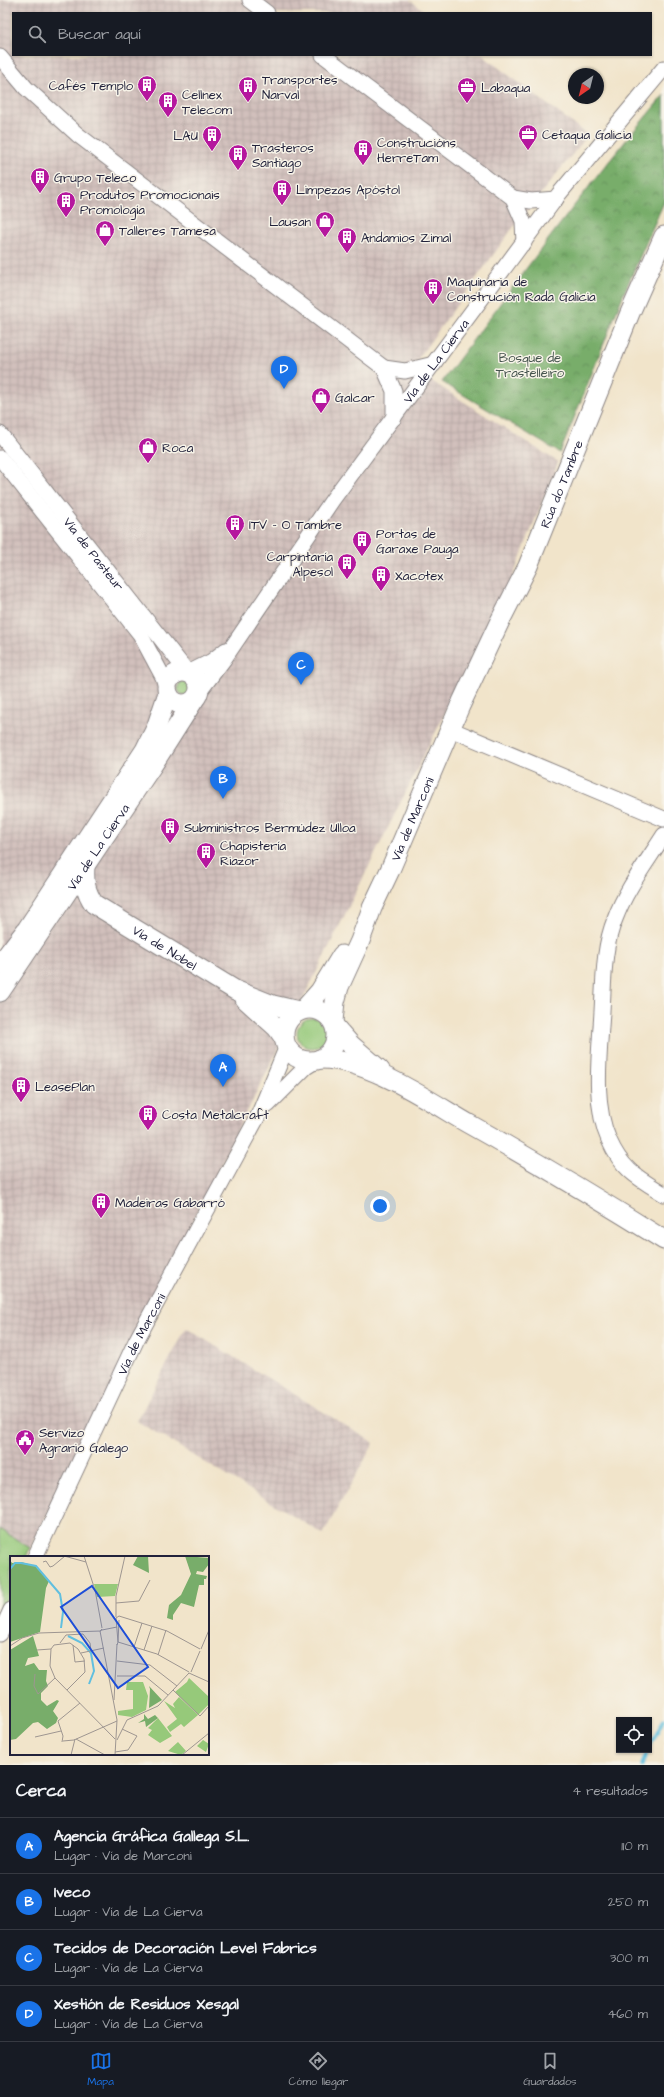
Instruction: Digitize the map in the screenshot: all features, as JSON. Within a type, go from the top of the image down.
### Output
[{"type":"main road","name":"Rúa do Tambre","points":[[450,729],[498,623],[528,566],[630,314],[664,236]]},
{"type":"main road","points":[[178,673],[188,673],[193,675],[198,682],[197,696],[189,703],[179,704],[170,698],[168,693],[168,683],[170,678],[178,673]]},
{"type":"main road","name":"Vía de La Cierva","points":[[0,964],[27,929],[145,750],[156,728],[168,693]]},
{"type":"main road","name":"Vía de La Cierva","points":[[0,992],[197,696]]},
{"type":"main road","name":"Vía de Marconi","points":[[334,1024],[335,1002],[339,987],[360,942],[372,908],[390,870],[450,729]]},
{"type":"main road","points":[[85,866],[84,880],[87,894],[94,904]]},
{"type":"main road","points":[[56,910],[77,903],[94,904]]},
{"type":"main road","name":"Vía de Nobel","points":[[94,904],[235,990],[265,1016],[286,1042]]},
{"type":"main road","name":"Vía de Marconi","points":[[302,1010],[320,991],[372,908]]},
{"type":"main road","name":"Vía de Nobel","points":[[235,990],[273,1004],[302,1010]]},
{"type":"main road","points":[[392,1080],[351,1045],[321,1010],[302,1010],[289,1019],[284,1031],[286,1042],[296,1057],[302,1060],[341,1061],[392,1080],[532,1160],[664,1240]]},
{"type":"main road","points":[[318,1060],[327,1055],[336,1043],[334,1024]]},
{"type":"street","points":[[250,0],[266,12]]},
{"type":"street","points":[[324,56],[517,201],[532,208],[541,219]]},
{"type":"street","points":[[0,57],[26,88],[78,135],[390,372],[405,379],[414,391]]},
{"type":"street","name":"Vía de La Cierva","points":[[197,696],[333,500],[541,219],[664,68]]},
{"type":"street","points":[[517,201],[556,199]]},
{"type":"street","points":[[517,201],[523,221],[524,243]]},
{"type":"street","points":[[390,372],[411,370],[434,364]]},
{"type":"street","points":[[390,372],[395,400],[394,418]]},
{"type":"street","name":"Vía de Pasteur","points":[[0,436],[188,673]]},
{"type":"street","name":"Vía de Pasteur","points":[[0,458],[140,634],[163,677],[168,693]]},
{"type":"street","name":"Vía de La Cierva","points":[[188,673],[212,661],[233,645]]},
{"type":"street","points":[[450,729],[664,819]]},
{"type":"street","points":[[664,835],[622,902],[606,947],[598,1083],[608,1139],[619,1160],[633,1175],[664,1194]]},
{"type":"street","name":"Vía de Marconi","points":[[35,1556],[136,1341],[258,1116],[286,1042]]},
{"type":"street","name":"Vía de Marconi","points":[[258,1116],[286,1086],[318,1060]]},
{"type":"street","points":[[0,1634],[10,1612]]},
{"type":"shaded area","points":[[0,0],[410,0],[426,12],[12,12],[12,56],[483,56],[588,135],[512,229],[411,368],[558,462],[513,576],[26,1556],[10,1556],[10,1591],[0,1613]]},
{"type":"shaded area","points":[[186,1328],[374,1443],[323,1534],[137,1421]]},
{"type":"green space","name":"Bosque de Trastelleiro","points":[[664,95],[664,202],[624,293],[560,453],[442,382],[578,201]]},
{"type":"green space","points":[[185,681],[190,683],[192,688],[190,693],[185,695],[180,693],[178,688],[180,683]]},
{"type":"green space","points":[[312,1018],[323,1022],[327,1033],[323,1044],[312,1048],[301,1044],[297,1033],[301,1022]]},
{"type":"green space","points":[[0,1529],[30,1548],[26,1556],[10,1556],[10,1591],[0,1613]]},
{"type":"waterway","points":[[652,1742],[664,1719]]},
{"type":"waterway","points":[[642,1765],[647,1753]]},
{"type":"place","name":"Cafés Templo","points":[[147,102]]},
{"type":"place","name":"Transportes Narval","points":[[248,103]]},
{"type":"place","name":"Labaqua","points":[[467,104]]},
{"type":"place","name":"Cellnex Telecom","points":[[168,118]]},
{"type":"place","name":"Cetaqua Galicia","points":[[528,151]]},
{"type":"place","name":"LAU","points":[[212,152]]},
{"type":"place","name":"Construcións HerreTam","points":[[363,166]]},
{"type":"place","name":"Trasteros Santiago","points":[[238,171]]},
{"type":"place","name":"Grupo Teleco","points":[[40,194]]},
{"type":"place","name":"Limpezas Apóstol","points":[[282,206]]},
{"type":"place","name":"Produtos Promocionais Promología","points":[[66,218]]},
{"type":"place","name":"Lausan","points":[[325,238]]},
{"type":"place","name":"Talleres Tamesa","points":[[105,247]]},
{"type":"place","name":"Andamios Zimal","points":[[347,254]]},
{"type":"place","name":"Maquinaria de Construción Rada Galicia","points":[[433,305]]},
{"type":"place","name":"Xestión de Residuos Xesgal","points":[[284,389]]},
{"type":"place","name":"Galcar","points":[[321,414]]},
{"type":"place","name":"Roca","points":[[148,464]]},
{"type":"place","name":"ITV - O Tambre","points":[[235,541]]},
{"type":"place","name":"Portas de Garaxe Pauga","points":[[362,557]]},
{"type":"place","name":"Carpintaría Alpesol","points":[[347,580]]},
{"type":"place","name":"Xacotex","points":[[381,592]]},
{"type":"place","name":"Tecidos de Decoración Level Fabrics","points":[[301,685]]},
{"type":"place","name":"Iveco","points":[[223,799]]},
{"type":"place","name":"Subministros Bermúdez Ulloa","points":[[170,844]]},
{"type":"place","name":"Chapistería Riazor","points":[[206,869]]},
{"type":"place","name":"Agencia Gráfica Gallega S.L.","points":[[223,1087]]},
{"type":"place","name":"LeasePlan","points":[[21,1103]]},
{"type":"place","name":"Costa Metalcraft","points":[[148,1131]]},
{"type":"place","name":"Madeiras Gabarró","points":[[101,1219]]},
{"type":"place","name":"Servizo Agrario Galego","points":[[25,1456]]}]
